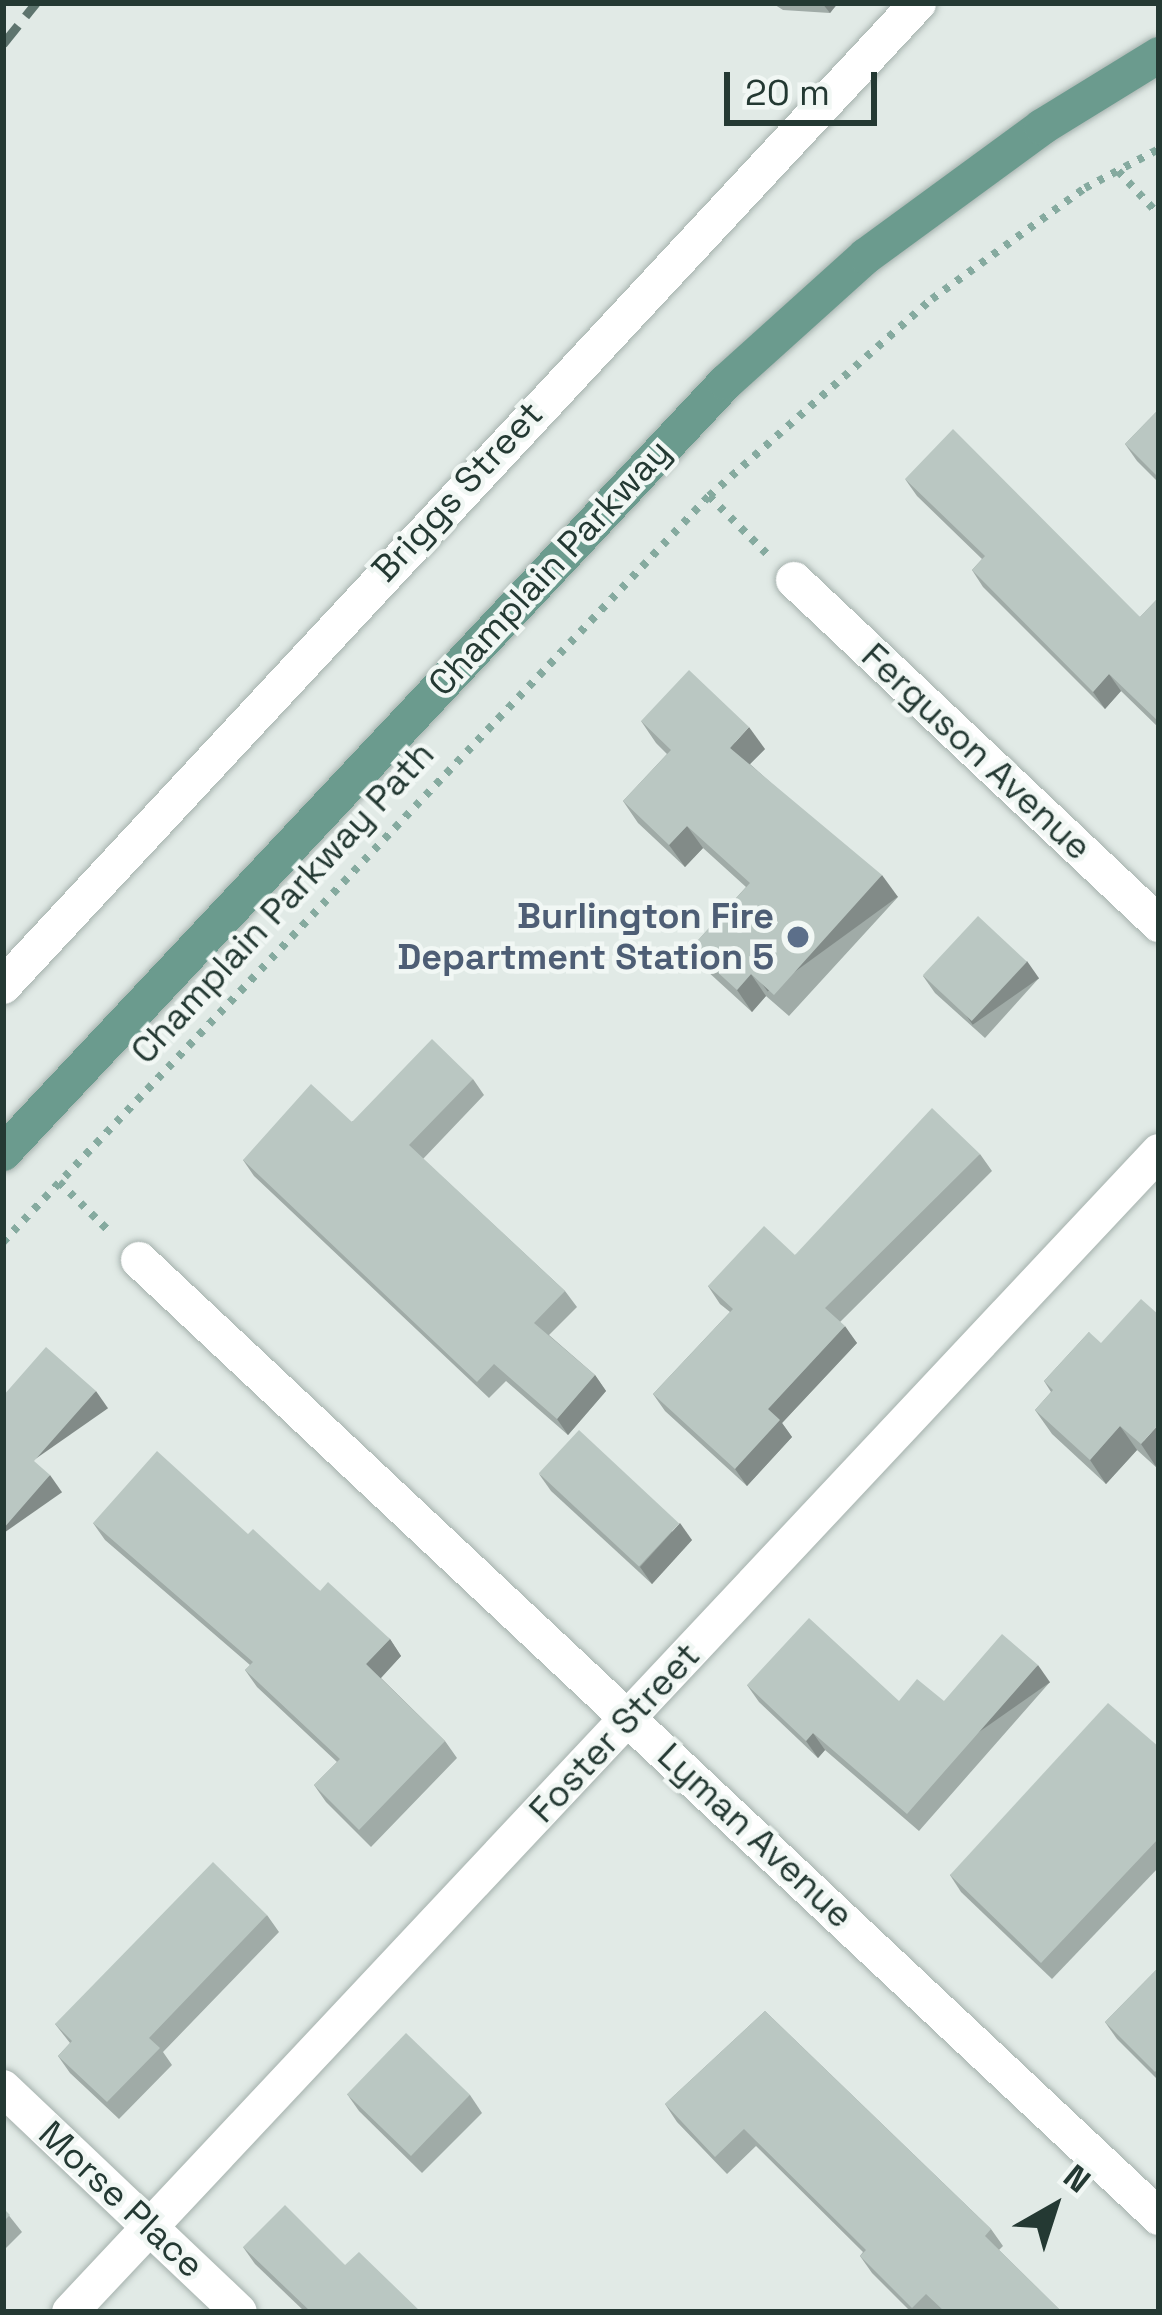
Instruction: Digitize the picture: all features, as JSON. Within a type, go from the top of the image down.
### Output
[{"type":"main road","name":"Champlain Parkway","points":[[3,1154],[726,382],[866,256],[1042,127],[1159,55]]},
{"type":"street","name":"Briggs Street","points":[[3,986],[918,3]]},
{"type":"street","name":"Ferguson Avenue","points":[[794,580],[1159,924]]},
{"type":"street","name":"Foster Street","points":[[70,2312],[1159,1153]]},
{"type":"street","name":"Lyman Avenue","points":[[139,1260],[1159,2217]]},
{"type":"street","name":"Morse Place","points":[[3,2088],[239,2312]]},
{"type":"path","name":"Champlain Parkway Path","points":[[3,1241],[709,496],[852,362],[1118,171],[1159,149]]},
{"type":"path","points":[[1118,171],[1159,215]]},
{"type":"path","points":[[709,496],[794,580]]},
{"type":"path","points":[[59,1182],[139,1260]]},
{"type":"building","points":[[1159,409],[1159,478],[1125,444]]},
{"type":"building","points":[[953,429],[1140,617],[1159,597],[1159,722],[1109,674],[1093,692],[972,570],[985,556],[905,479]]},
{"type":"building","points":[[689,670],[749,727],[730,748],[882,875],[774,995],[751,974],[737,990],[691,948],[750,883],[687,826],[669,845],[623,801],[671,750],[641,721]]},
{"type":"building","points":[[978,916],[1027,962],[972,1021],[923,975]]},
{"type":"building","points":[[432,1039],[473,1079],[409,1145],[565,1291],[534,1323],[595,1375],[557,1419],[494,1364],[477,1382],[243,1160],[311,1084],[352,1122]]},
{"type":"building","points":[[932,1108],[980,1154],[825,1308],[845,1326],[768,1409],[780,1420],[735,1469],[653,1394],[733,1309],[708,1286],[764,1226],[795,1255]]},
{"type":"building","points":[[1141,1299],[1159,1315],[1159,1424],[1141,1444],[1120,1426],[1090,1460],[1035,1410],[1053,1390],[1044,1381],[1089,1332],[1101,1343]]},
{"type":"building","points":[[46,1347],[96,1391],[34,1461],[50,1475],[3,1529],[3,1396]]},
{"type":"building","points":[[579,1430],[679,1523],[639,1567],[539,1473]]},
{"type":"building","points":[[157,1451],[248,1534],[253,1529],[320,1591],[328,1582],[390,1639],[366,1664],[445,1741],[359,1830],[314,1785],[340,1759],[245,1670],[253,1662],[93,1523]]},
{"type":"building","points":[[809,1618],[899,1701],[917,1679],[944,1701],[1002,1634],[1038,1665],[907,1814],[813,1733],[806,1741],[747,1685]]},
{"type":"building","points":[[1108,1703],[1159,1747],[1159,1838],[1041,1963],[950,1875]]},
{"type":"building","points":[[213,1862],[267,1915],[149,2038],[160,2048],[107,2102],[58,2056],[72,2041],[55,2024]]},
{"type":"building","points":[[1159,1967],[1159,2067],[1155,2072],[1105,2022]]},
{"type":"building","points":[[765,2011],[991,2229],[985,2236],[1062,2312],[945,2312],[926,2294],[912,2308],[860,2256],[866,2250],[744,2129],[715,2157],[665,2104]]},
{"type":"building","points":[[406,2033],[470,2095],[411,2156],[347,2094]]},
{"type":"building","points":[[285,2205],[345,2265],[359,2252],[421,2312],[311,2312],[243,2247]]},
{"type":"railway","points":[[3,44],[36,3]]},
{"type":"place","name":"Burlington Fire Department Station 5","points":[[798,937]]}]
